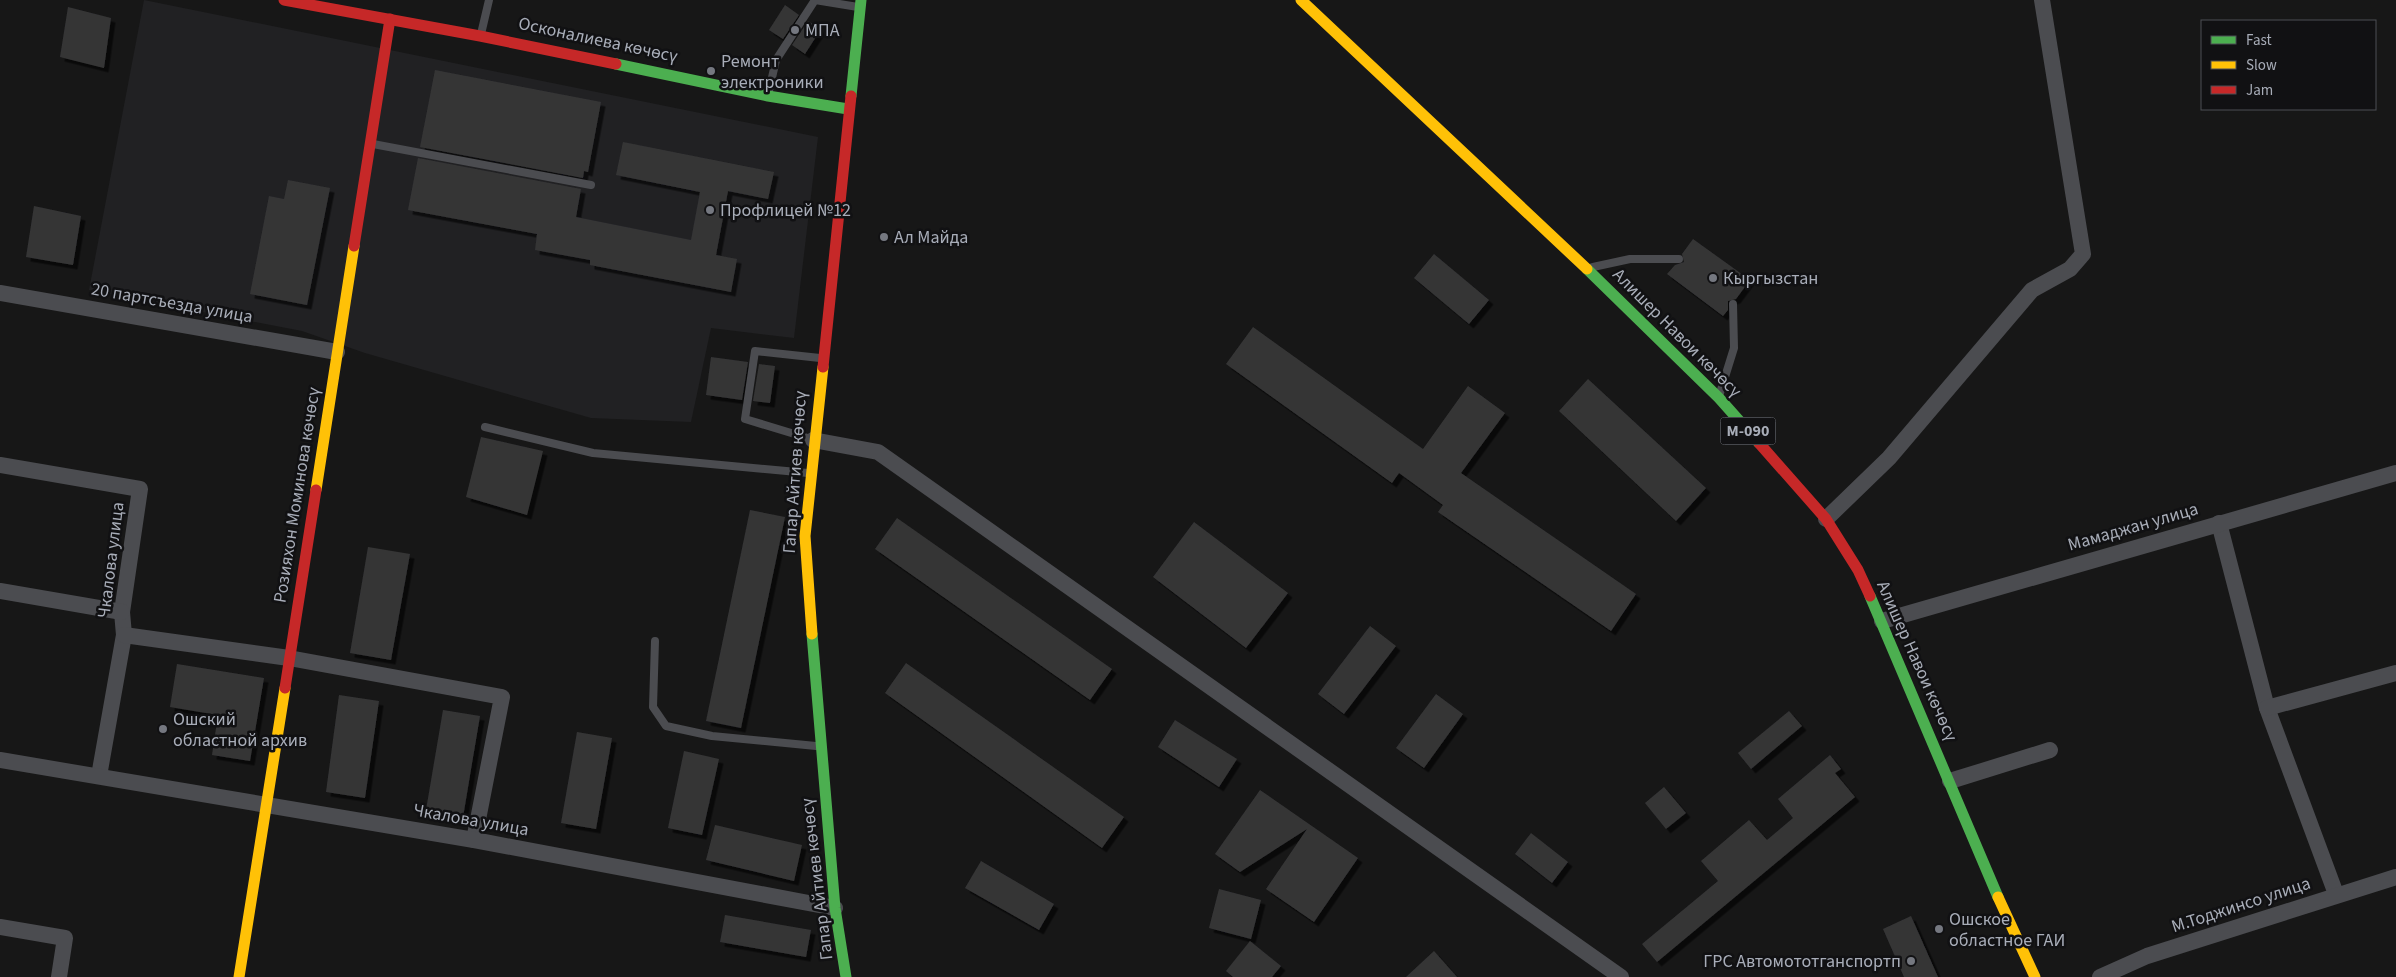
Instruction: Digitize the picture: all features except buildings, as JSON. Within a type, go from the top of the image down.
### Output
[{"type":"main road","name":"Осконалиева көчөсү","points":[[284,0],[341,5],[390,19],[768,96],[848,109]]},
{"type":"main road","name":"Алишер Навои көчөсү","points":[[1301,0],[1586,268],[1719,398],[1826,519],[1858,570],[1882,621],[1994,888],[2035,977]]},
{"type":"main road","name":"Гапар Айтиев көчөсү","points":[[846,977],[835,908],[820,746],[805,536],[813,440],[861,3]]},
{"type":"main road","name":"Розияхон Моминова көчөсү","points":[[240,977],[390,19]]},
{"type":"street","points":[[1826,519],[1889,458],[2032,290],[2070,269],[2083,254],[2042,0]]},
{"type":"street","name":"20 партсъезда улица","points":[[0,292],[337,352]]},
{"type":"street","points":[[813,440],[878,452],[1621,977]]},
{"type":"street","name":"Чкалова улица","points":[[0,465],[140,489],[122,612],[124,635],[99,776]]},
{"type":"street","name":"Мамаджан улица","points":[[1882,621],[2396,473]]},
{"type":"street","points":[[2219,523],[2268,708],[2336,894]]},
{"type":"street","points":[[0,591],[122,612]]},
{"type":"street","points":[[124,635],[289,658],[502,697],[474,840]]},
{"type":"street","points":[[2268,708],[2396,673]]},
{"type":"street","points":[[1950,780],[2050,750]]},
{"type":"street","name":"Чкалова улица","points":[[0,760],[474,840],[835,908]]},
{"type":"street","name":"М.Тоджинсо улица","points":[[2100,977],[2147,956],[2336,894],[2396,877]]},
{"type":"street","points":[[0,927],[65,938],[59,977]]},
{"type":"lane","points":[[480,36],[490,0]]},
{"type":"lane","points":[[768,96],[776,60],[815,0],[861,3]]},
{"type":"lane","points":[[371,144],[591,184]]},
{"type":"lane","points":[[1586,268],[1630,259],[1679,259]]},
{"type":"lane","points":[[1719,398],[1734,348],[1733,304]]},
{"type":"lane","points":[[813,440],[745,419],[755,351],[822,358]]},
{"type":"lane","points":[[485,427],[593,453],[810,473]]},
{"type":"lane","points":[[655,642],[653,707],[666,726],[712,736],[820,746]]},
{"type":"shaded area","points":[[144,0],[818,137],[794,338],[711,328],[691,422],[591,418],[365,353],[302,331],[89,290]]},
{"type":"traffic: fast","points":[[851,96],[861,0]]},
{"type":"traffic: fast","points":[[616,64],[768,96],[848,109]]},
{"type":"traffic: fast","points":[[1587,269],[1719,398],[1759,443]]},
{"type":"traffic: fast","points":[[1870,596],[1998,897]]},
{"type":"traffic: fast","points":[[812,634],[835,908],[846,977]]},
{"type":"traffic: slow","points":[[1301,0],[1587,269]]},
{"type":"traffic: slow","points":[[316,490],[354,246]]},
{"type":"traffic: slow","points":[[812,634],[805,536],[823,367]]},
{"type":"traffic: slow","points":[[239,977],[285,688]]},
{"type":"traffic: slow","points":[[1998,897],[2035,977]]},
{"type":"traffic: jam","points":[[284,0],[480,36],[616,64]]},
{"type":"traffic: jam","points":[[354,246],[390,19]]},
{"type":"traffic: jam","points":[[823,367],[851,96]]},
{"type":"traffic: jam","points":[[1759,443],[1826,519],[1858,570],[1870,596]]},
{"type":"traffic: jam","points":[[285,688],[316,490]]},
{"type":"place","name":"МПА","points":[[795,30]]},
{"type":"place","name":"Ремонт электроники","points":[[711,71]]},
{"type":"place","name":"Профлицей №12","points":[[710,210]]},
{"type":"place","name":"Ал Майда","points":[[884,237]]},
{"type":"place","name":"Кыргызстан","points":[[1713,278]]},
{"type":"place","name":"Ошский областной архив","points":[[163,729]]},
{"type":"place","name":"Ошское областное ГАИ","points":[[1939,929]]},
{"type":"place","name":"ГРС Автомототганспортп","points":[[1911,961]]}]
